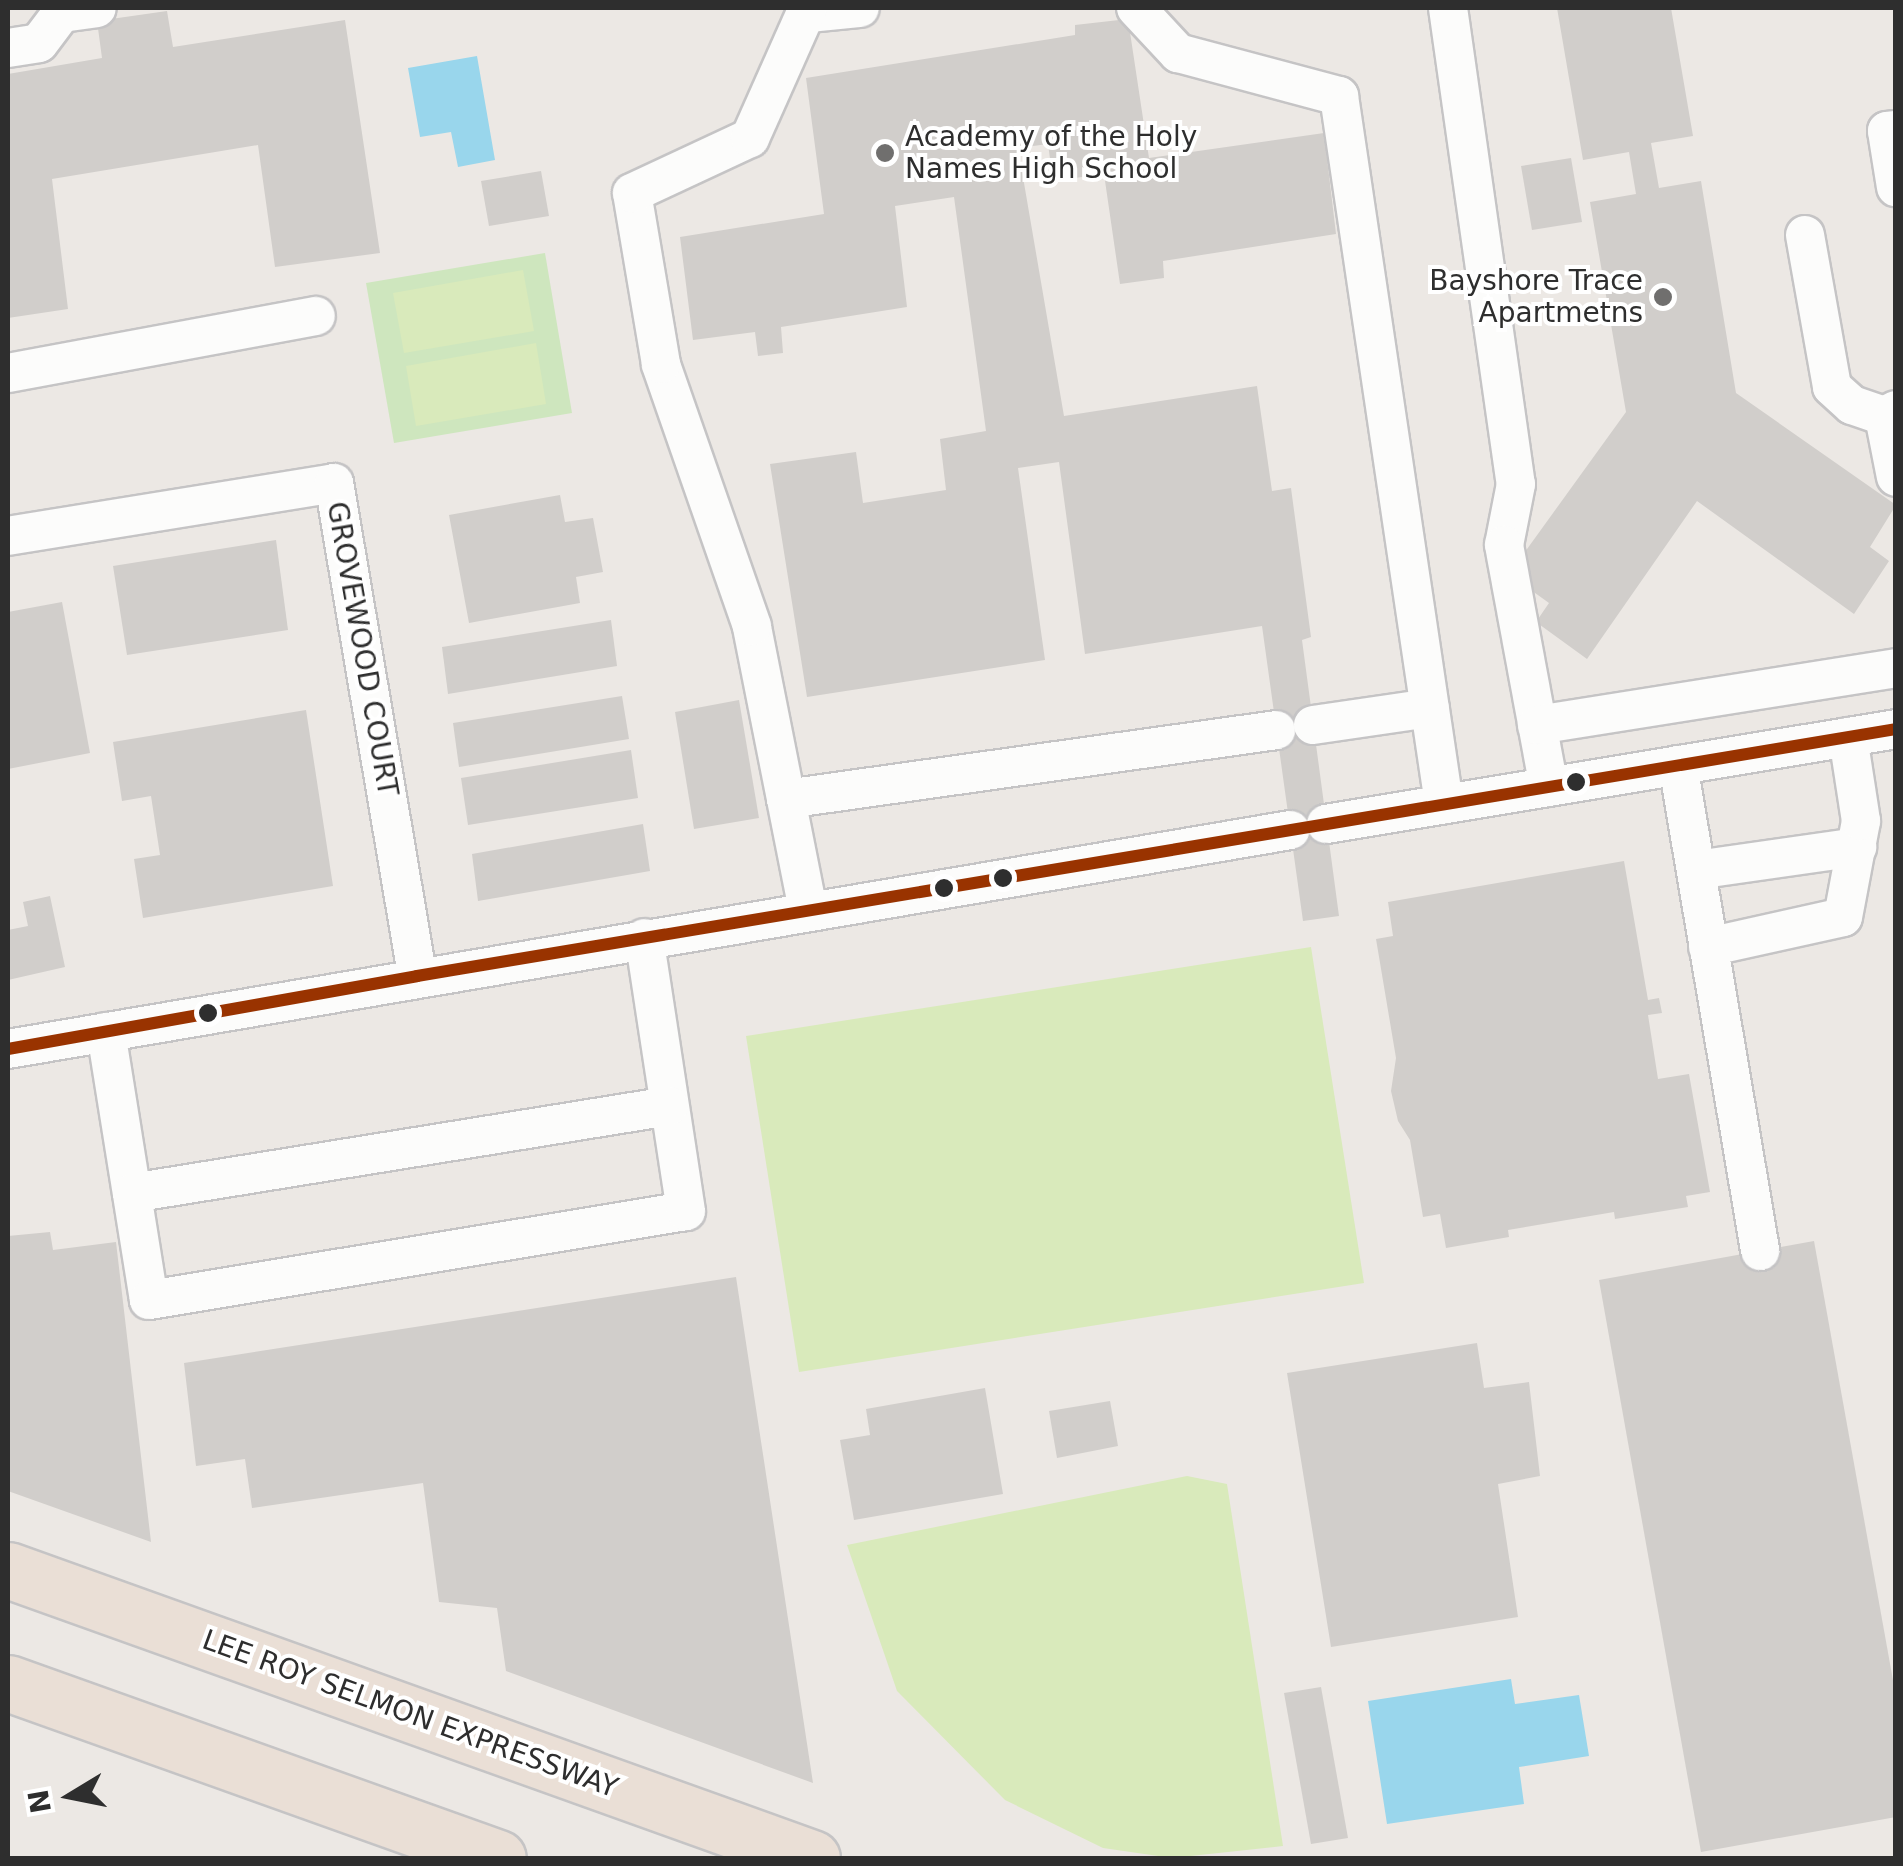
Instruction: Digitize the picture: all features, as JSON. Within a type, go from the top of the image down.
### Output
[{"type":"highway","name":"LEE ROY SELMON EXPRESSWAY","points":[[8,1570],[812,1858]]},
{"type":"highway","points":[[8,1683],[498,1858]]},
{"type":"street","points":[[8,48],[39,44],[62,13],[97,8]]},
{"type":"street","points":[[808,910],[752,626],[661,364],[632,193],[750,138],[809,10],[860,8]]},
{"type":"street","points":[[1136,8],[1178,53],[1339,96],[1444,804]]},
{"type":"street","points":[[1448,8],[1516,484],[1504,545],[1549,787]]},
{"type":"street","points":[[1896,130],[1887,131],[1896,187]]},
{"type":"street","points":[[1805,235],[1832,387],[1852,405],[1890,413],[1896,477]]},
{"type":"street","points":[[8,373],[316,316]]},
{"type":"street","name":"GROVEWOOD COURT","points":[[8,536],[334,483],[417,976]]},
{"type":"street","points":[[1537,724],[1896,668]]},
{"type":"street","points":[[786,799],[1430,708]]},
{"type":"street","points":[[8,1049],[417,976],[1896,729]]},
{"type":"street","points":[[1708,947],[1843,917],[1860,820],[1848,737]]},
{"type":"street","points":[[1678,765],[1760,1251]]},
{"type":"street","points":[[1696,870],[1856,847]]},
{"type":"street","points":[[106,1032],[149,1300],[686,1211],[644,938]]},
{"type":"street","points":[[132,1193],[670,1106]]},
{"type":"green space","points":[[545,253],[572,413],[394,443],[366,283]]},
{"type":"green space","points":[[523,270],[534,331],[404,353],[393,293]]},
{"type":"green space","points":[[536,343],[546,404],[416,426],[406,366]]},
{"type":"green space","points":[[1311,947],[1364,1283],[799,1372],[746,1036]]},
{"type":"green space","points":[[1187,1476],[1227,1484],[1283,1846],[1172,1858],[1103,1848],[1005,1800],[897,1691],[847,1545]]},
{"type":"water","points":[[477,56],[495,160],[458,167],[451,132],[420,137],[408,68]]},
{"type":"water","points":[[1511,1679],[1515,1704],[1579,1695],[1589,1756],[1519,1767],[1524,1804],[1387,1824],[1368,1701]]},
{"type":"building","name":"Bayshore Trace Apartmetns","points":[[1557,8],[1671,8],[1693,136],[1651,143],[1659,188],[1701,181],[1736,393],[1896,505],[1870,547],[1889,561],[1854,614],[1697,501],[1587,659],[1536,622],[1549,603],[1509,574],[1626,412],[1590,202],[1636,194],[1629,152],[1583,160]]},
{"type":"building","points":[[167,11],[173,47],[345,20],[380,253],[275,267],[258,145],[52,179],[68,309],[8,318],[8,74],[102,58],[97,21]]},
{"type":"building","points":[[1128,19],[1149,158],[1324,133],[1336,234],[1163,261],[1164,278],[1120,284],[1104,174],[1053,181],[1048,144],[1018,148],[1064,416],[1257,386],[1272,491],[1291,488],[1311,637],[1302,640],[1339,916],[1303,921],[1262,626],[1085,654],[1059,462],[1018,468],[1045,660],[807,697],[770,464],[856,452],[863,503],[946,490],[940,439],[986,431],[954,197],[895,206],[907,307],[781,327],[783,353],[758,356],[755,332],[693,340],[680,237],[824,214],[806,78],[1075,35],[1075,25]]},
{"type":"building","points":[[1571,158],[1582,222],[1532,230],[1521,166]]},
{"type":"building","points":[[541,171],[549,216],[489,226],[481,181]]},
{"type":"building","points":[[560,495],[565,522],[593,518],[603,572],[576,577],[580,603],[469,623],[449,515]]},
{"type":"building","points":[[276,540],[288,630],[127,655],[113,566]]},
{"type":"building","points":[[62,602],[90,753],[8,769],[8,612]]},
{"type":"building","points":[[611,620],[617,666],[448,694],[442,647]]},
{"type":"building","points":[[622,696],[629,739],[459,767],[453,723]]},
{"type":"building","points":[[739,700],[759,818],[694,829],[675,712]]},
{"type":"building","points":[[306,710],[333,886],[143,918],[134,859],[160,855],[151,796],[122,801],[113,742]]},
{"type":"building","points":[[631,750],[638,798],[468,825],[461,778]]},
{"type":"building","points":[[643,824],[650,871],[478,901],[472,854]]},
{"type":"building","points":[[1624,861],[1648,1000],[1659,998],[1662,1013],[1648,1015],[1658,1079],[1689,1074],[1710,1192],[1686,1196],[1688,1207],[1615,1219],[1614,1212],[1508,1230],[1509,1237],[1446,1248],[1440,1214],[1423,1217],[1410,1140],[1398,1121],[1391,1091],[1396,1058],[1376,939],[1393,936],[1388,902]]},
{"type":"building","points":[[50,896],[65,967],[8,980],[8,930],[28,926],[23,902]]},
{"type":"building","points":[[50,1232],[53,1250],[116,1242],[151,1542],[8,1491],[8,1236]]},
{"type":"building","points":[[1814,1241],[1896,1697],[1896,1817],[1701,1852],[1599,1280]]},
{"type":"building","points":[[736,1277],[813,1783],[506,1671],[497,1608],[439,1602],[423,1483],[252,1508],[245,1459],[196,1466],[184,1363]]},
{"type":"building","points":[[1477,1343],[1484,1388],[1529,1382],[1540,1476],[1498,1484],[1518,1617],[1331,1647],[1287,1373]]},
{"type":"building","points":[[985,1388],[1003,1494],[854,1520],[840,1440],[870,1435],[866,1409]]},
{"type":"building","points":[[1110,1401],[1118,1446],[1057,1458],[1049,1411]]},
{"type":"building","points":[[1321,1687],[1348,1838],[1311,1844],[1284,1693]]},
{"type":"transit line","points":[[8,1049],[417,976],[1896,729]]},
{"type":"place","name":"Academy of the Holy Names High School","points":[[885,153]]},
{"type":"place","name":"Bayshore Trace Apartmetns","points":[[1663,297]]}]
